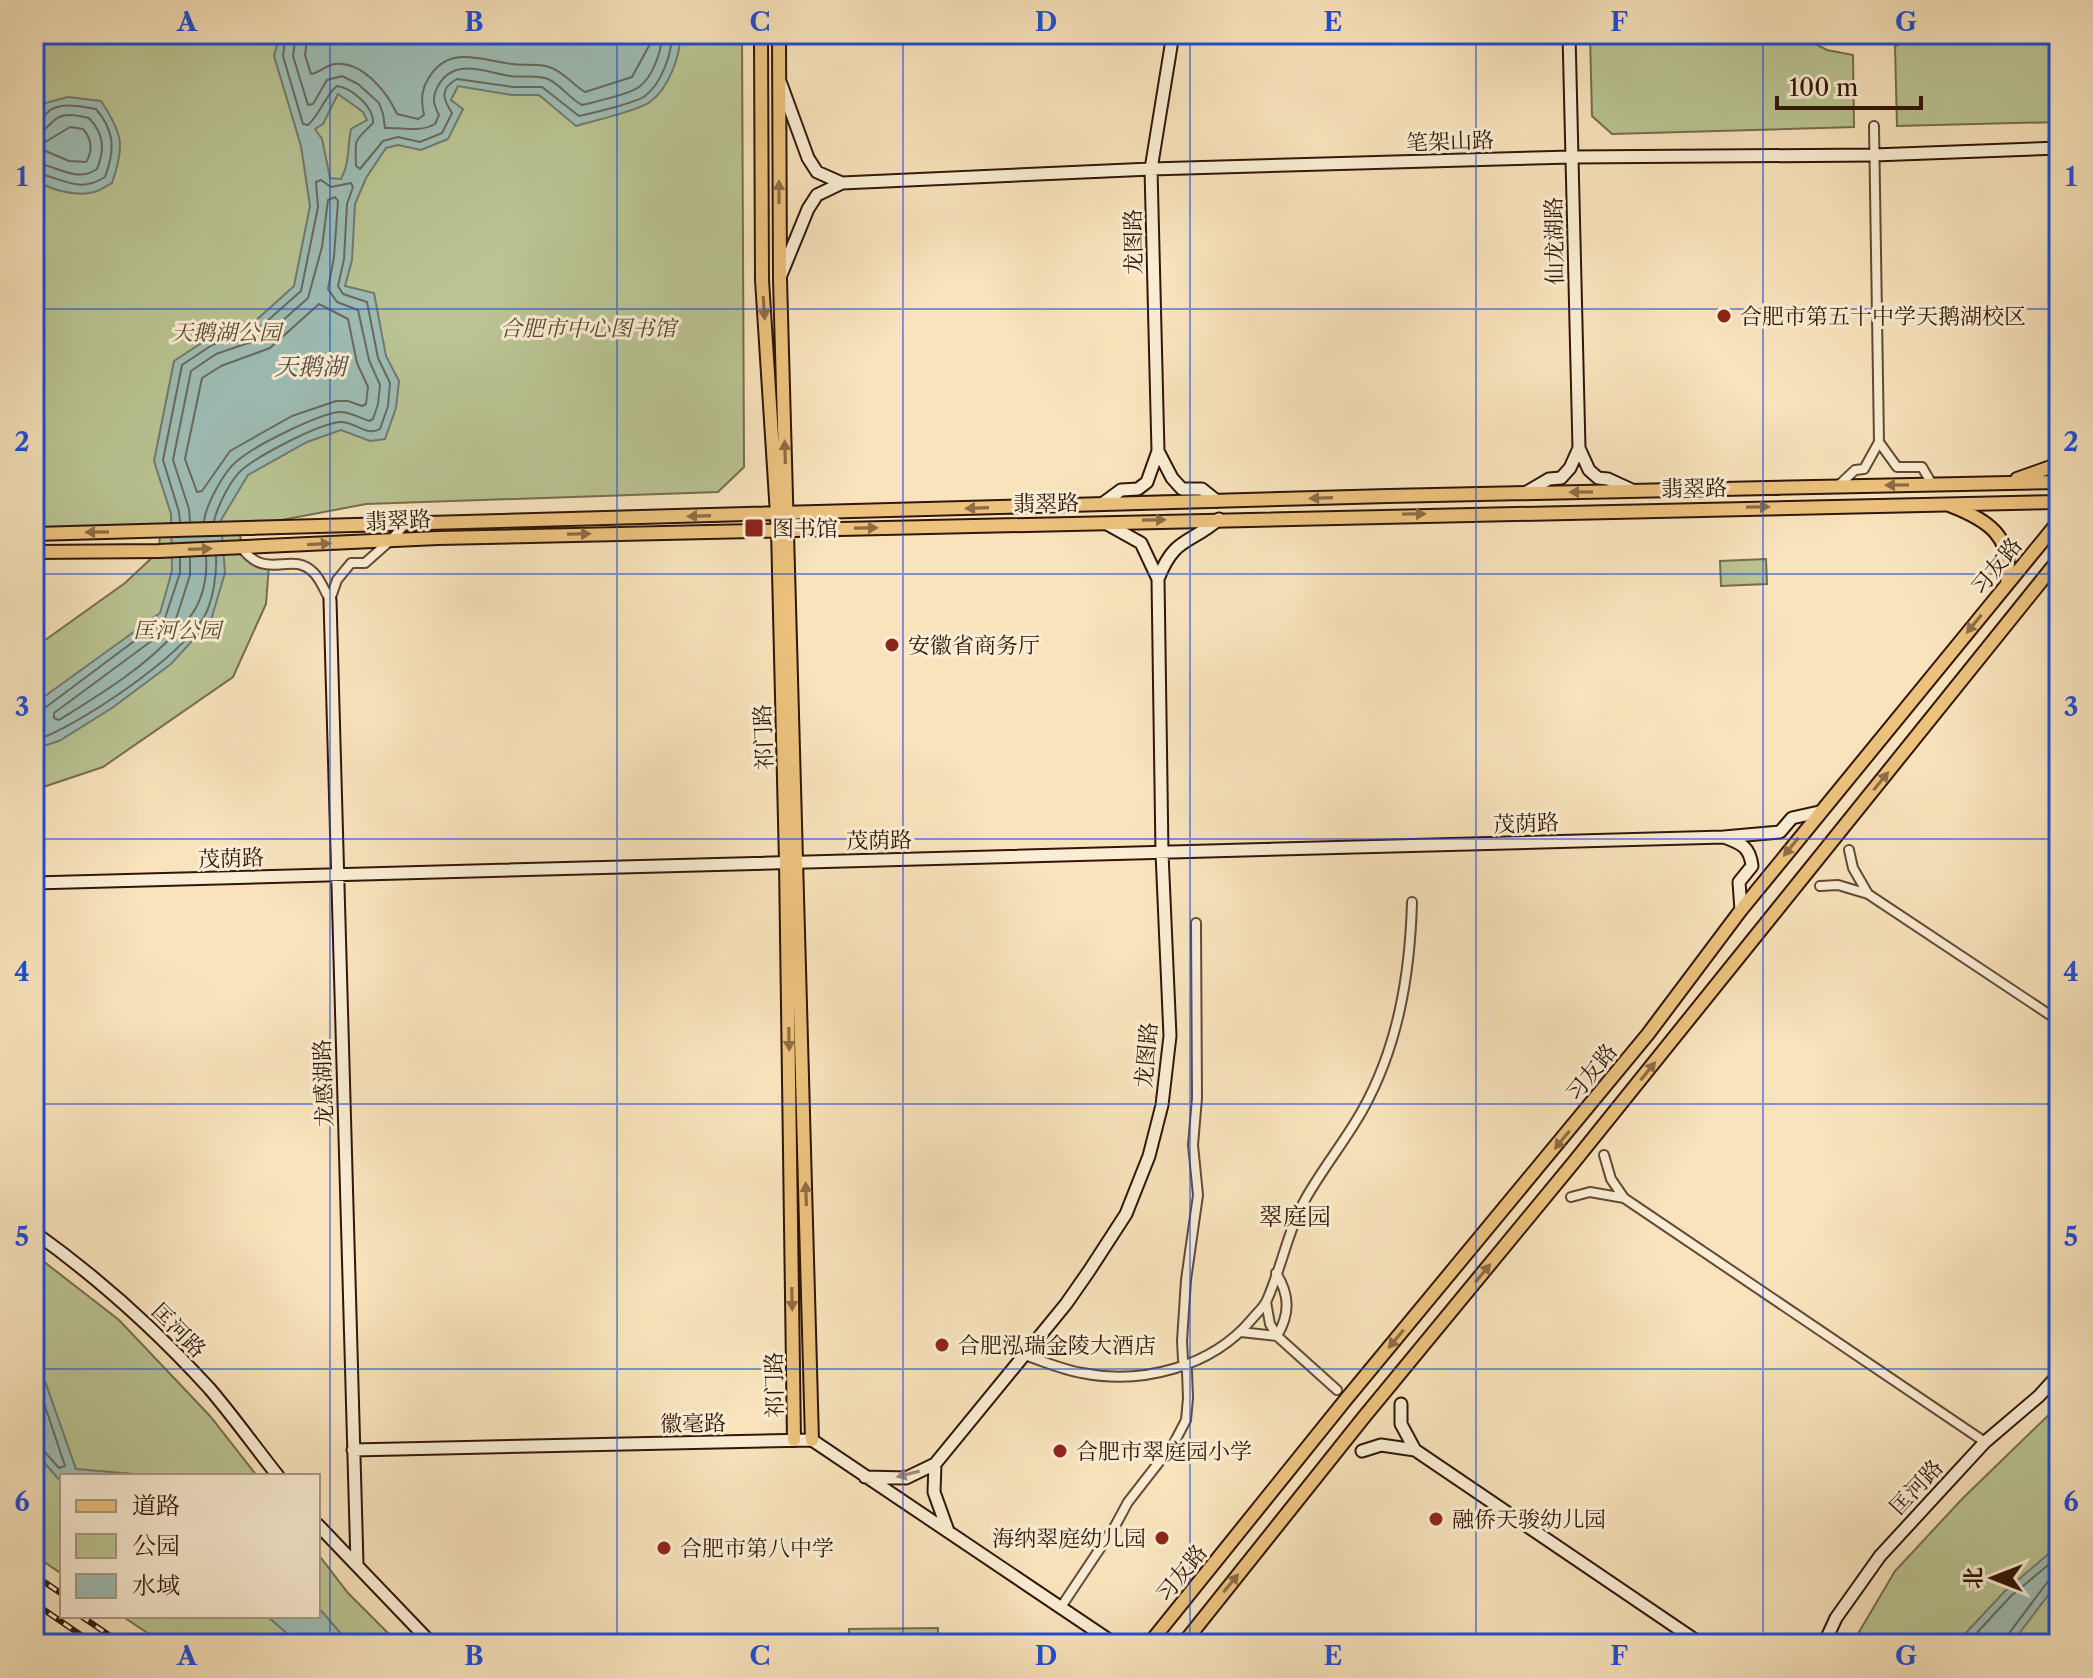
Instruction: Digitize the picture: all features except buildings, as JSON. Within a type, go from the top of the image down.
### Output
[{"type":"main road","name":"祁门路","points":[[761,34],[762,280],[783,530],[791,862],[812,1440]]},
{"type":"main road","name":"祁门路","points":[[779,34],[782,513]]},
{"type":"main road","points":[[2005,483],[2059,464]]},
{"type":"main road","name":"翡翠路","points":[[34,534],[1525,493],[2059,482]]},
{"type":"main road","name":"翡翠路","points":[[34,552],[159,551],[391,540],[1219,519],[2059,502]]},
{"type":"main road","points":[[1942,503],[1978,516],[1997,533],[2007,558],[2006,585]]},
{"type":"main road","name":"习友路","points":[[1149,1644],[1347,1398],[1648,1034],[1819,812],[2059,521]]},
{"type":"main road","name":"习友路","points":[[1183,1644],[2059,559]]},
{"type":"main road","name":"祁门路","points":[[791,862],[794,1440]]},
{"type":"street","name":"龙图路","points":[[1158,451],[1151,169],[1173,34]]},
{"type":"street","name":"仙龙湖路","points":[[1569,34],[1579,448]]},
{"type":"street","points":[[778,78],[808,158],[817,172],[842,183]]},
{"type":"street","points":[[1838,486],[1855,470],[1864,469],[1879,442],[1874,126]]},
{"type":"street","name":"笔架山路","points":[[842,183],[1151,169],[1572,157],[1874,155],[2059,148]]},
{"type":"street","points":[[780,279],[808,209],[817,195],[842,183]]},
{"type":"street","points":[[1879,442],[1897,467],[1922,467],[1932,484]]},
{"type":"street","points":[[1579,448],[1589,470],[1598,478],[1608,479],[1632,491]]},
{"type":"street","points":[[1525,493],[1549,479],[1561,478],[1570,468],[1579,448]]},
{"type":"street","points":[[1158,451],[1172,478],[1182,489],[1202,489],[1217,501]]},
{"type":"street","points":[[1102,504],[1121,490],[1138,489],[1147,482],[1158,451]]},
{"type":"street","points":[[1158,579],[1166,558],[1182,541],[1205,531],[1219,519]]},
{"type":"street","points":[[1103,522],[1141,543],[1158,579]]},
{"type":"street","points":[[330,600],[337,580],[351,563],[365,563],[405,524]]},
{"type":"street","points":[[241,547],[250,560],[263,565],[302,564],[315,574],[330,600]]},
{"type":"street","name":"龙图路","points":[[935,1464],[1066,1304],[1126,1214],[1149,1156],[1162,1105],[1170,1036],[1162,853],[1158,579]]},
{"type":"street","name":"龙感湖路","points":[[330,600],[357,1564]]},
{"type":"street","name":"茂荫路","points":[[34,883],[1724,837],[1780,832],[1792,818],[1819,812]]},
{"type":"street","points":[[1724,837],[1744,844],[1750,852],[1752,866],[1739,882],[1741,910]]},
{"type":"street","points":[[1849,850],[1853,868],[1868,894]]},
{"type":"street","points":[[1820,886],[1838,885],[1868,894],[2059,1021]]},
{"type":"street","points":[[1024,1355],[1080,1373],[1135,1377],[1184,1364],[1217,1351],[1241,1332],[1266,1302],[1291,1230],[1306,1198],[1363,1110],[1386,1063],[1397,1025],[1411,948],[1412,902]]},
{"type":"street","points":[[1061,1607],[1128,1502],[1174,1443],[1186,1420],[1187,1371],[1182,1341],[1186,1280],[1198,1195],[1193,1145],[1197,1114],[1196,923]]},
{"type":"street","points":[[1604,1155],[1611,1179],[1624,1198],[1985,1442]]},
{"type":"street","points":[[1571,1197],[1590,1192],[1624,1198]]},
{"type":"street","name":"匡河路","points":[[34,1232],[63,1252],[144,1323],[210,1389],[276,1474]]},
{"type":"street","points":[[1276,1273],[1284,1285],[1288,1303],[1283,1326],[1277,1336]]},
{"type":"street","points":[[1266,1302],[1270,1324],[1277,1336],[1337,1390]]},
{"type":"street","points":[[1241,1332],[1277,1336]]},
{"type":"street","name":"匡河路","points":[[1824,1644],[1836,1618],[1880,1556],[1985,1442],[2039,1396],[2059,1374]]},
{"type":"street","points":[[1401,1404],[1401,1424],[1415,1450]]},
{"type":"street","points":[[812,1440],[1115,1644]]},
{"type":"street","name":"徽毫路","points":[[353,1450],[812,1440]]},
{"type":"street","points":[[1362,1451],[1381,1445],[1415,1450],[1701,1644]]},
{"type":"street","points":[[864,1477],[906,1478],[935,1464],[934,1492],[949,1532]]},
{"type":"street","points":[[320,1527],[432,1644]]},
{"type":"green space","name":"天鹅湖公园","points":[[34,34],[742,34],[744,467],[718,492],[366,504],[240,528],[241,547],[269,565],[266,604],[233,677],[103,767],[34,790],[34,648],[125,583],[159,551],[160,531],[34,534]]},
{"type":"green space","points":[[1590,34],[1796,34],[1827,50],[1853,55],[1854,127],[1612,134],[1592,116]]},
{"type":"green space","points":[[1924,34],[2059,34],[2059,122],[1897,126],[1895,46]]},
{"type":"green space","points":[[1766,559],[1767,584],[1721,586],[1720,561]]},
{"type":"green space","points":[[34,1254],[119,1320],[210,1416],[255,1474],[60,1474],[60,1573],[34,1555]]},
{"type":"green space","points":[[2059,1405],[2059,1644],[1852,1644],[1895,1571],[1963,1498]]},
{"type":"green space","points":[[320,1557],[348,1593],[399,1644],[164,1644],[125,1618],[320,1618]]},
{"type":"green space","points":[[938,1628],[938,1644],[849,1644],[849,1629]]},
{"type":"water","name":"天鹅湖","points":[[280,34],[680,34],[678,52],[668,81],[650,102],[636,109],[576,126],[539,95],[512,95],[458,86],[451,100],[463,109],[448,139],[421,150],[398,145],[386,148],[366,178],[355,204],[352,260],[345,286],[374,293],[386,356],[399,381],[396,408],[385,439],[370,441],[341,430],[307,442],[248,475],[221,520],[225,573],[211,620],[171,664],[112,708],[59,741],[34,749],[34,704],[160,613],[172,571],[171,514],[154,461],[174,361],[209,338],[253,323],[294,286],[310,206],[301,146],[274,56]],"holes":[[[338,94],[363,112],[367,120],[351,129],[344,173],[341,179],[330,178],[322,139],[315,129],[323,124]]]},
{"type":"water","points":[[68,97],[101,101],[118,132],[119,159],[112,183],[96,191],[79,194],[62,191],[46,186],[34,177],[34,119],[45,103]]},
{"type":"water","points":[[34,1366],[46,1384],[76,1469],[135,1474],[60,1474],[60,1481],[34,1451]]},
{"type":"water","points":[[2059,1545],[2059,1581],[2011,1644],[1963,1644],[1963,1636],[2005,1591]]},
{"type":"water","points":[[320,1609],[350,1644],[299,1644],[269,1618],[320,1618]]},
{"type":"railway","points":[[34,1575],[60,1593]]},
{"type":"railway","points":[[34,1603],[94,1644]]},
{"type":"railway","points":[[84,1618],[122,1644]]},
{"type":"railway","points":[[2046,1644],[2059,1629]]},
{"type":"place","name":"合肥市第五十中学天鹅湖校区","points":[[1724,316]]},
{"type":"place","name":"图书馆","points":[[754,528]]},
{"type":"place","name":"安徽省商务厅","points":[[892,645]]},
{"type":"place","name":"合肥泓瑞金陵大酒店","points":[[942,1345]]},
{"type":"place","name":"合肥市翠庭园小学","points":[[1060,1451]]},
{"type":"place","name":"融侨天骏幼儿园","points":[[1436,1519]]},
{"type":"place","name":"海纳翠庭幼儿园","points":[[1162,1538]]},
{"type":"place","name":"合肥市第八中学","points":[[664,1548]]},
{"type":"district","name":"翠庭园","points":[[1295,1217]]},
{"type":"park label","name":"合肥市中心图书馆","points":[[588,328]]},
{"type":"park label","name":"匡河公园","points":[[177,630]]}]
